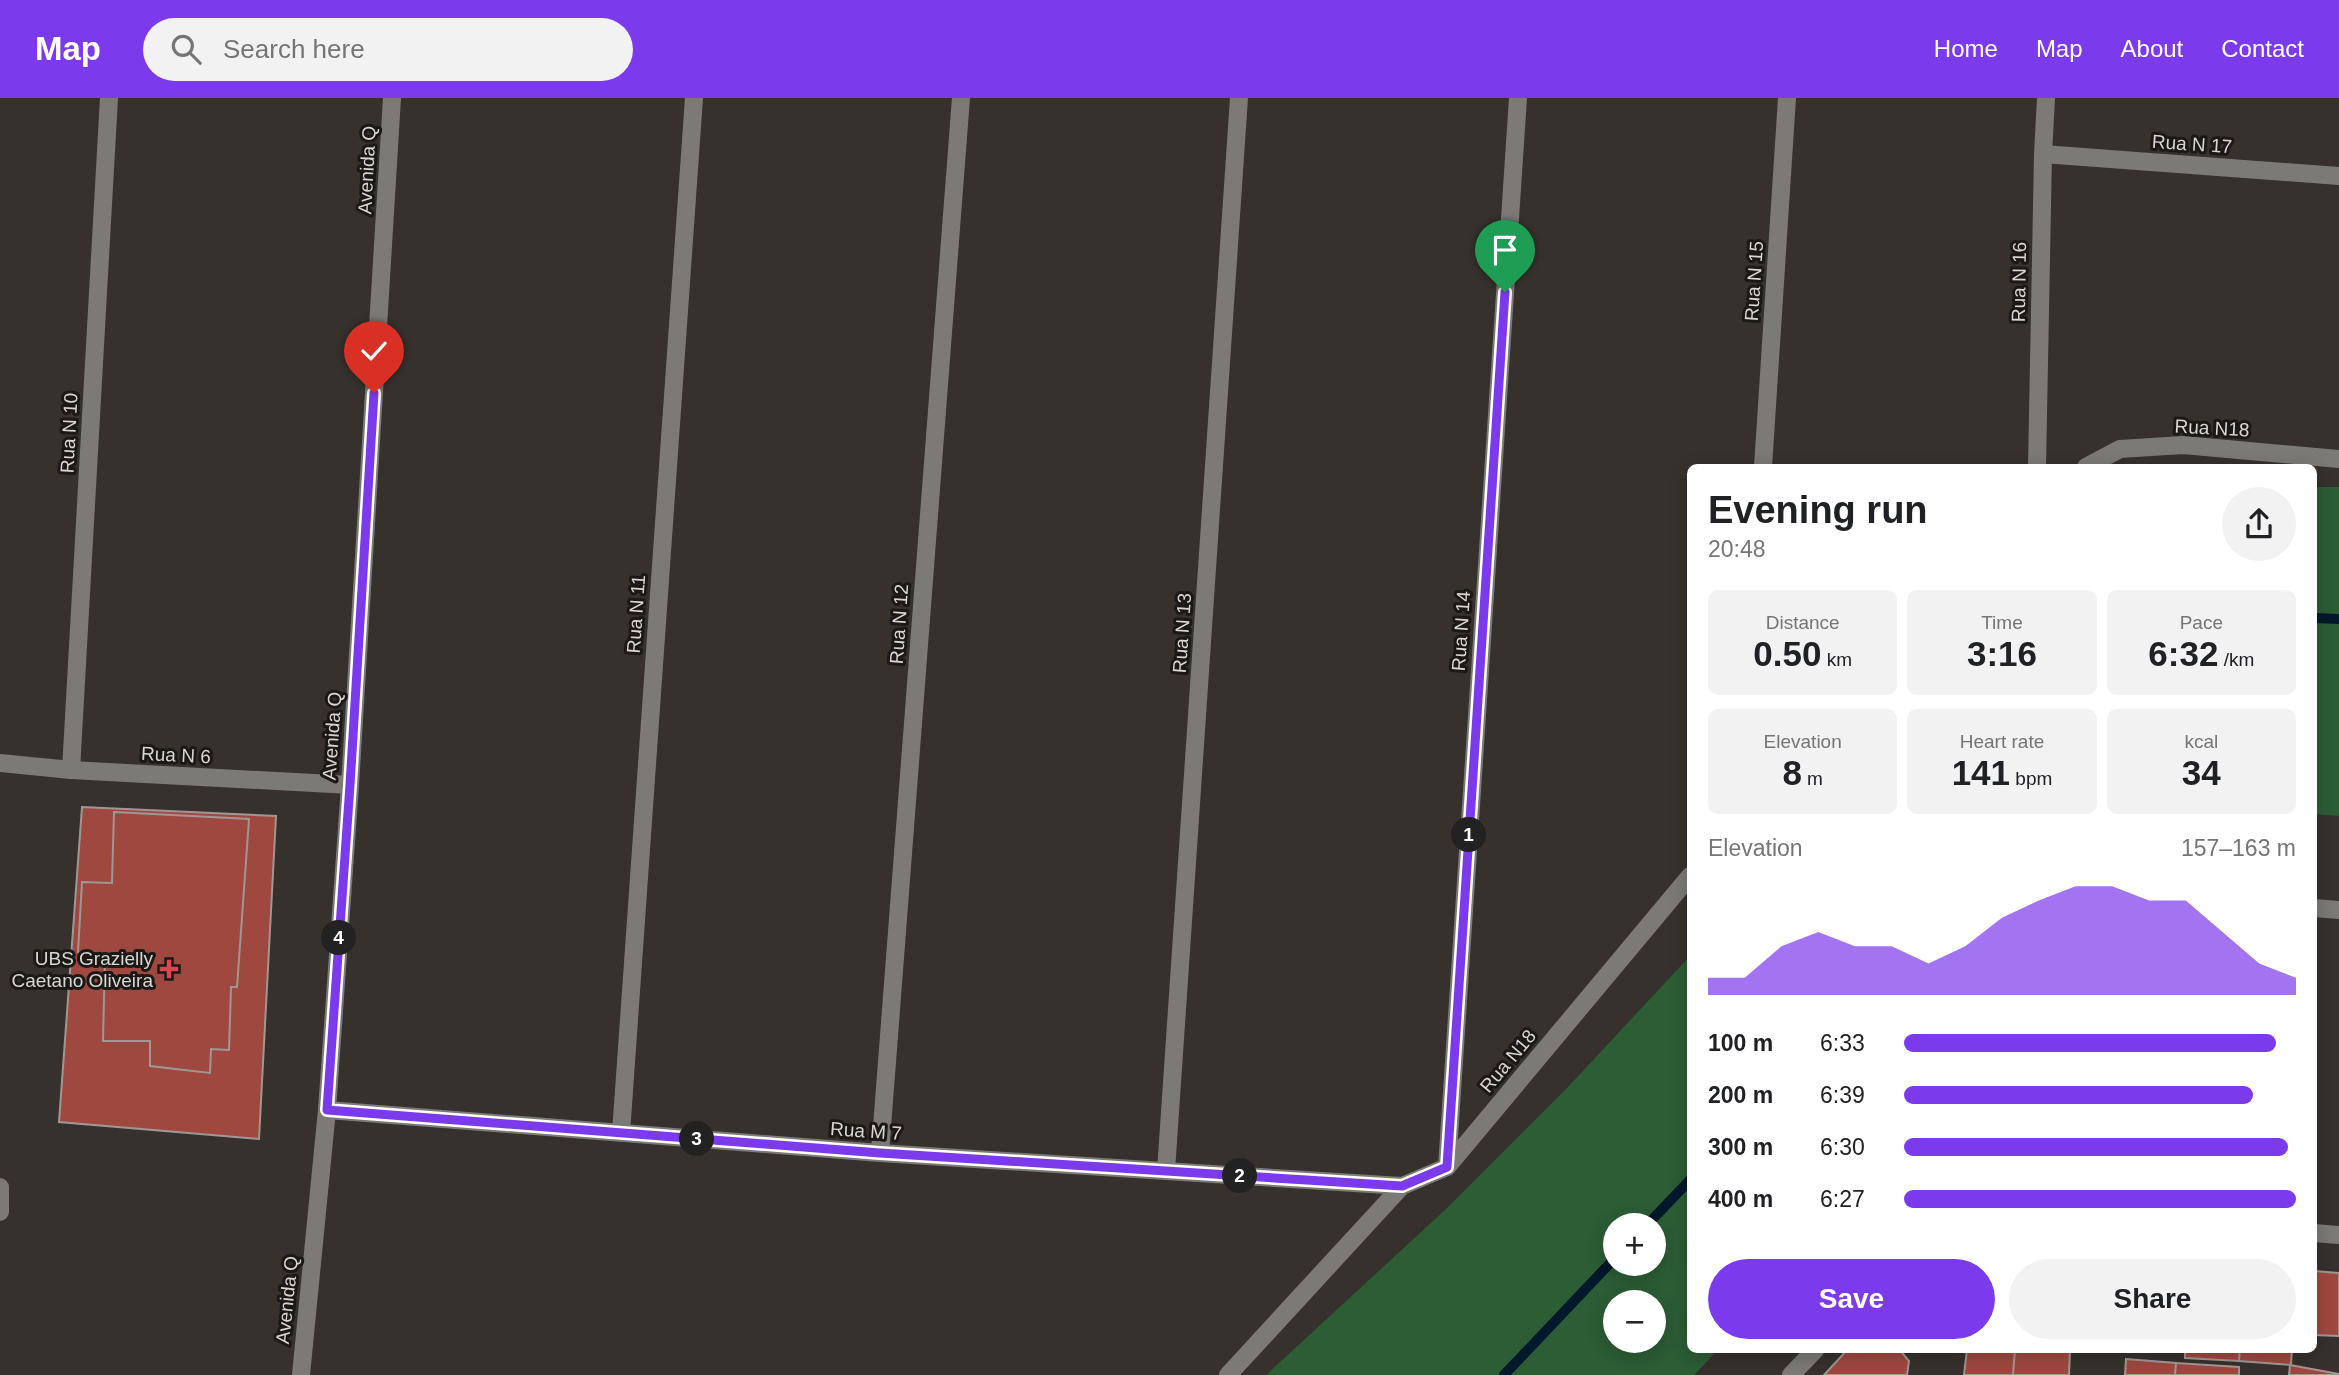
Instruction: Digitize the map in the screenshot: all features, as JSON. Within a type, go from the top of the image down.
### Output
[{"type":"street","name":"Rua N 10","points":[[71,770],[109,98]]},
{"type":"street","name":"Avenida Q","points":[[301,1375],[327,1110],[350,785],[392,98]]},
{"type":"street","name":"Rua N 11","points":[[621,1133],[694,98]]},
{"type":"street","name":"Rua N 12","points":[[880,1153],[961,98]]},
{"type":"street","name":"Rua N 13","points":[[1166,1171],[1239,98]]},
{"type":"street","name":"Rua N 14","points":[[1447,1167],[1518,98]]},
{"type":"street","name":"Rua N 15","points":[[1763,464],[1787,98]]},
{"type":"street","name":"Rua N 16","points":[[2037,464],[2046,98]]},
{"type":"street","name":"Rua N 17","points":[[2043,154],[2339,176]]},
{"type":"street","name":"Rua N18","points":[[2092,464],[2120,449],[2183,445],[2339,459]]},
{"type":"street","name":"Rua N 6","points":[[0,763],[71,770],[350,785]]},
{"type":"street","name":"Rua N18","points":[[1228,1375],[1402,1186],[1447,1167],[1687,880]]},
{"type":"street","points":[[2317,908],[2339,909]]},
{"type":"street","name":"Rua M 7","points":[[327,1110],[880,1153],[1402,1186]]},
{"type":"street","points":[[0,1187],[0,1212]]},
{"type":"street","points":[[2317,1233],[2339,1235]]},
{"type":"street","points":[[1791,1375],[1812,1353]]},
{"type":"green space","points":[[2317,487],[2339,487],[2339,816],[2317,814]]},
{"type":"green space","points":[[1687,959],[1687,1353],[1715,1353],[1694,1375],[1266,1375],[1446,1209],[1567,1088]]},
{"type":"building","name":"UBS Grazielly Caetano Oliveira","points":[[82,807],[276,816],[259,1139],[59,1122]]},
{"type":"building","points":[[114,812],[249,819],[237,987],[231,987],[229,1050],[211,1049],[210,1073],[150,1066],[150,1041],[103,1041],[105,956],[78,952],[82,882],[112,883]]},
{"type":"building","points":[[2317,1271],[2339,1273],[2339,1336],[2317,1335]]},
{"type":"building","points":[[1844,1353],[1902,1353],[1909,1361],[1907,1375],[1824,1375]]},
{"type":"building","points":[[1967,1353],[2015,1353],[2013,1375],[1964,1375]]},
{"type":"building","points":[[2015,1353],[2070,1353],[2069,1375],[2013,1375]]},
{"type":"building","points":[[2185,1353],[2240,1353],[2239,1361],[2185,1358]]},
{"type":"building","points":[[2240,1353],[2292,1353],[2291,1365],[2239,1361]]},
{"type":"building","points":[[2126,1359],[2176,1363],[2175,1375],[2125,1375]]},
{"type":"building","points":[[2176,1363],[2239,1367],[2239,1375],[2175,1375]]},
{"type":"building","points":[[2290,1365],[2339,1374],[2339,1375],[2289,1375]]},
{"type":"waterway","points":[[2317,618],[2339,619]]},
{"type":"waterway","points":[[1658,1213],[1687,1183]]},
{"type":"waterway","points":[[1504,1375],[1603,1271]]},
{"type":"place","name":"UBS Grazielly Caetano Oliveira","points":[[169,969]]},
{"type":"route","points":[[374,393],[327,1110],[880,1153],[1402,1186],[1447,1167],[1505,292]]}]
